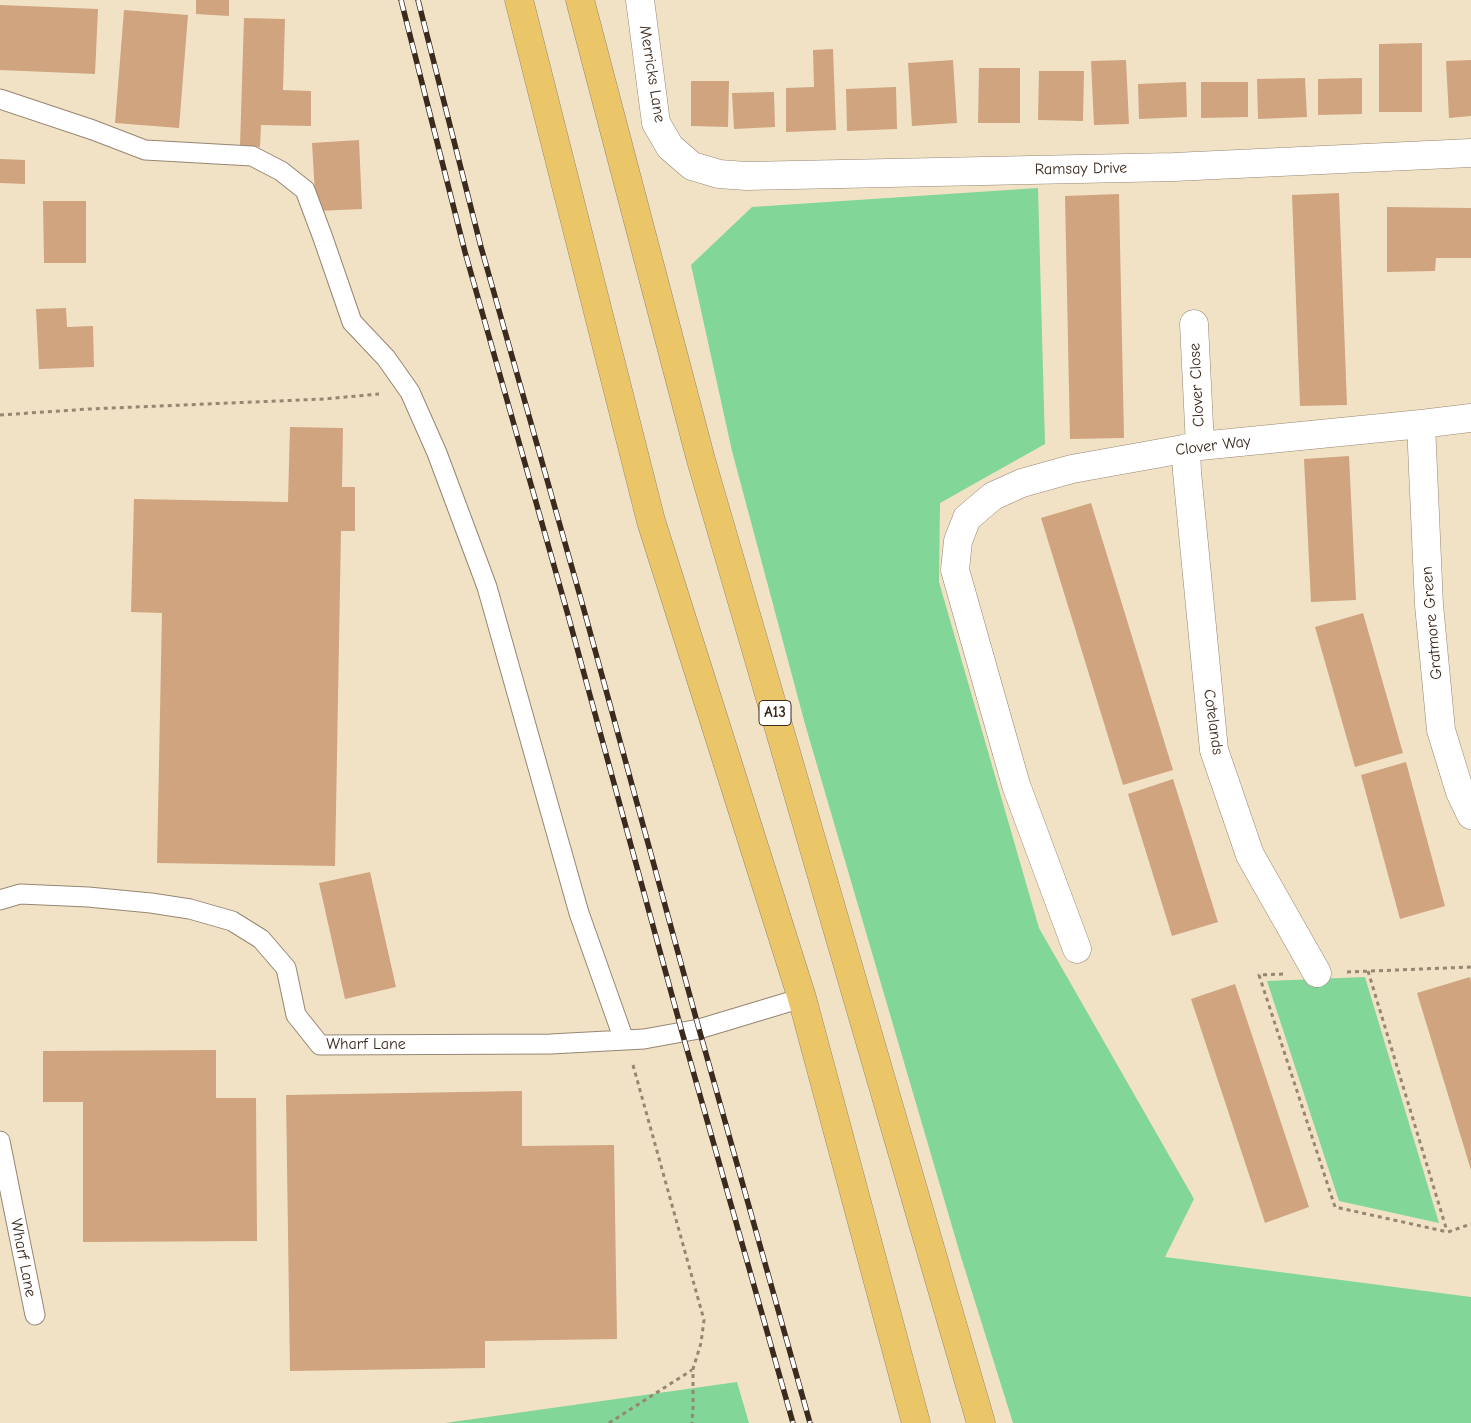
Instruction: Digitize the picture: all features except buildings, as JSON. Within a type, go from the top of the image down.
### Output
[{"type":"highway","points":[[519,0],[651,520],[802,998],[916,1423]]},
{"type":"highway","name":"A13","points":[[580,0],[701,460],[981,1423]]},
{"type":"street","name":"Merricks Lane","points":[[640,0],[656,123],[670,147],[692,166]]},
{"type":"street","name":"Ramsay Drive","points":[[692,166],[718,174],[755,176],[1174,166],[1471,153]]},
{"type":"street","name":"Clover Close","points":[[1193,447],[1194,324]]},
{"type":"street","name":"Clover Way","points":[[1077,949],[1016,785],[955,570],[958,540],[967,518],[993,496],[1022,483],[1072,469],[1193,447],[1471,418]]},
{"type":"street","name":"Gratmore Green","points":[[1421,424],[1429,605],[1441,730],[1460,792],[1471,816]]},
{"type":"street","name":"Cotelands","points":[[1193,447],[1188,492],[1214,750],[1250,855],[1317,973]]},
{"type":"lane","points":[[0,99],[144,150],[252,156],[282,171],[305,190],[324,238],[352,322],[386,358],[410,392],[437,453],[487,587],[580,913],[624,1040]]},
{"type":"lane","name":"Wharf Lane","points":[[0,900],[20,894],[151,902],[190,909],[232,921],[261,939],[286,968],[296,1015],[320,1045],[551,1044],[644,1039],[699,1029],[802,998]]},
{"type":"lane","name":"Wharf Lane","points":[[0,1141],[35,1315]]},
{"type":"path","points":[[0,415],[410,392]]},
{"type":"path","points":[[1471,967],[1259,975],[1335,1207],[1448,1232],[1471,1224]]},
{"type":"path","points":[[1368,971],[1448,1232]]},
{"type":"path","points":[[624,1040],[637,1076],[704,1320],[701,1343],[693,1369],[692,1423]]},
{"type":"path","points":[[609,1423],[693,1369]]},
{"type":"green space","points":[[1038,188],[1045,444],[940,503],[939,582],[1039,928],[1194,1199],[1165,1257],[1471,1297],[1471,1423],[1013,1423],[961,1257],[805,724],[732,451],[691,265],[752,207]]},
{"type":"green space","points":[[1365,977],[1439,1223],[1339,1201],[1267,981]]},
{"type":"green space","points":[[737,1382],[749,1423],[445,1423]]},
{"type":"railway","points":[[401,0],[465,252],[793,1423]]},
{"type":"railway","points":[[418,0],[481,247],[810,1423]]}]
